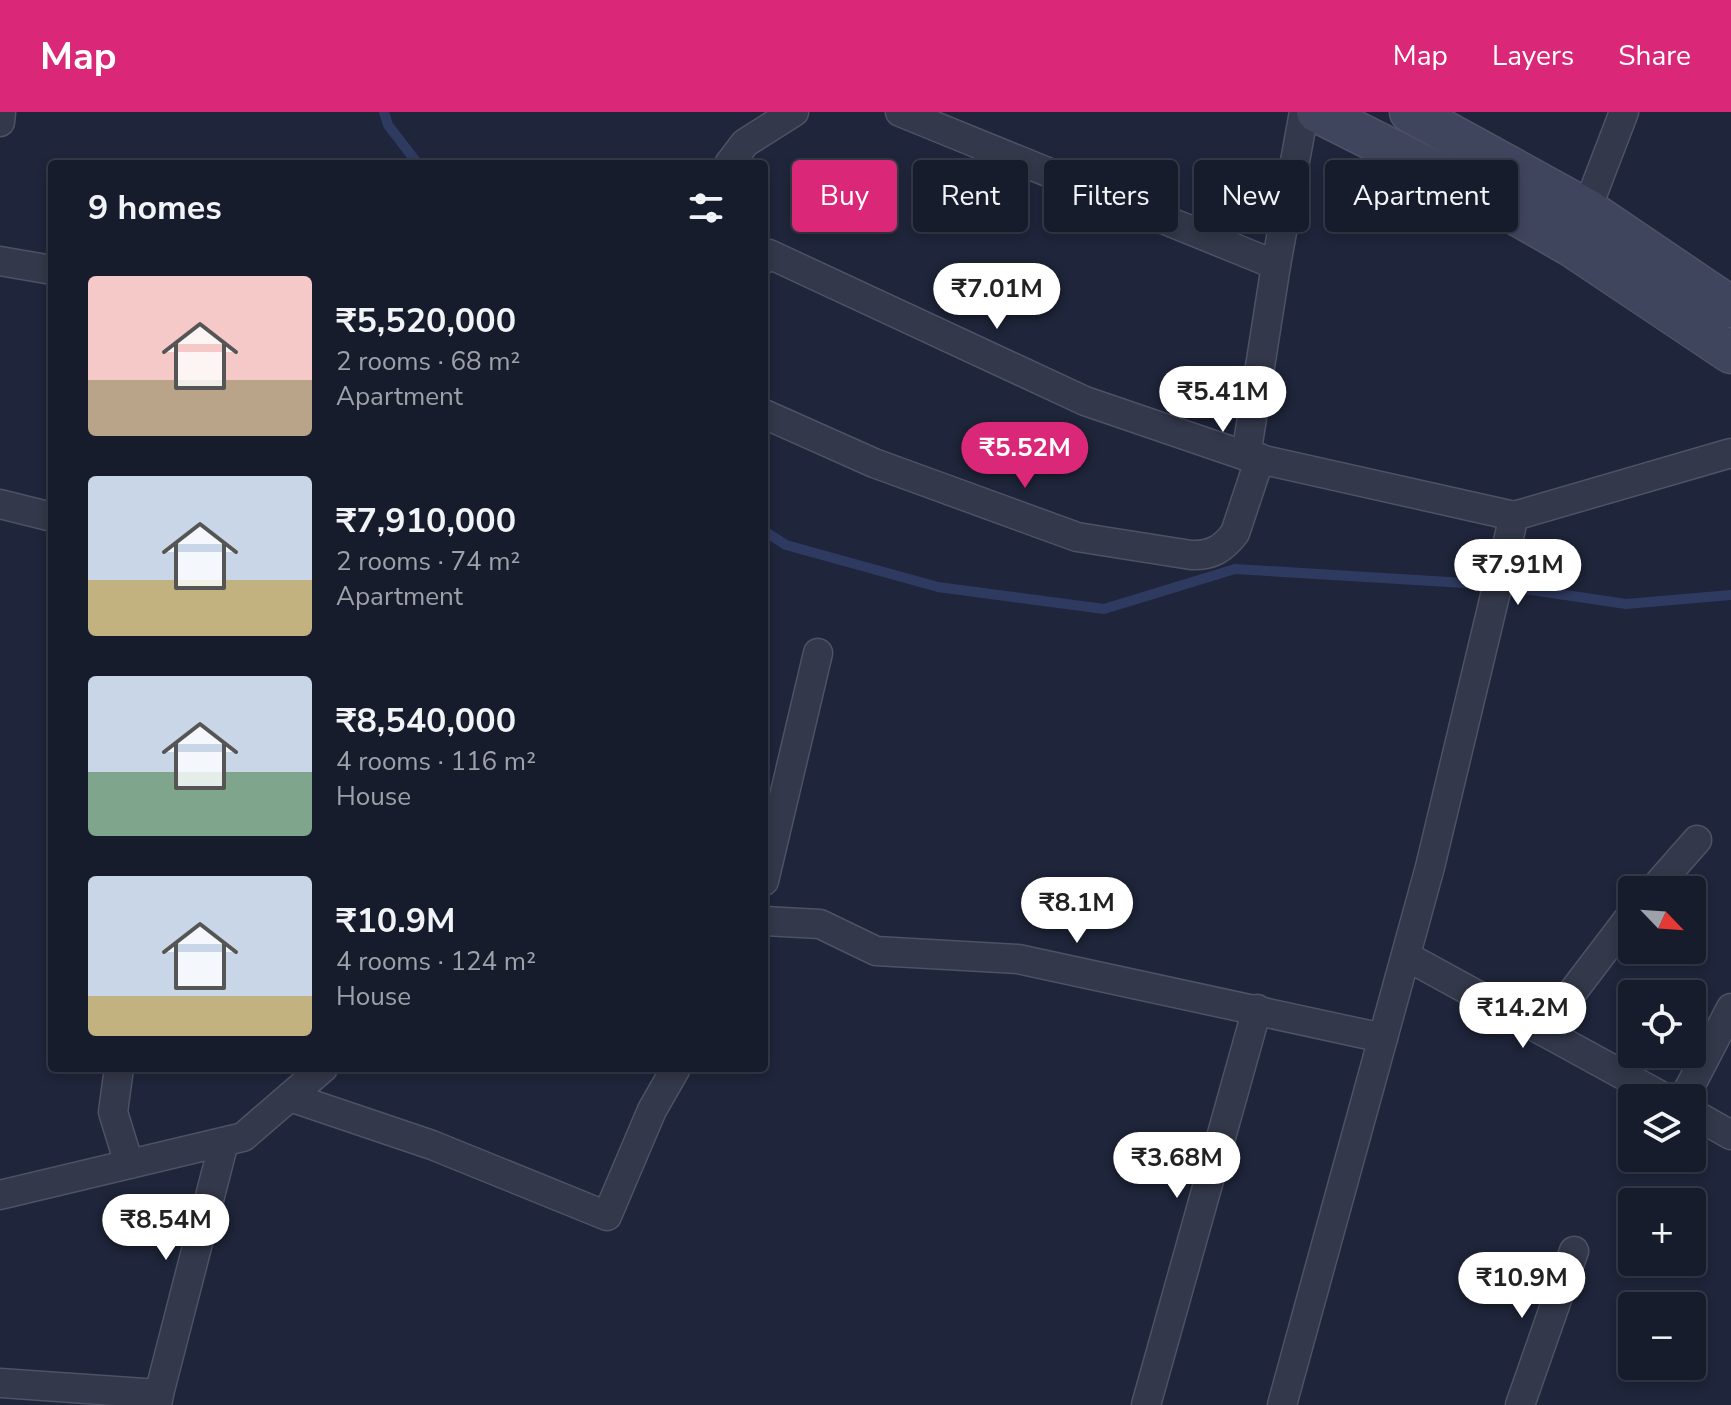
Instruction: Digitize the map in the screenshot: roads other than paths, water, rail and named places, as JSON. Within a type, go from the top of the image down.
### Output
[{"type":"main road","points":[[1317,112],[1482,195],[1571,246],[1731,353]]},
{"type":"main road","points":[[1415,113],[1588,210],[1731,307]]},
{"type":"street","points":[[0,122],[1,112]]},
{"type":"street","points":[[732,160],[745,143],[794,112]]},
{"type":"street","points":[[900,112],[1276,265]]},
{"type":"street","points":[[768,416],[874,463],[1077,537],[1208,556],[1235,533],[1253,457],[1276,265],[1304,112]]},
{"type":"street","points":[[1571,246],[1588,210],[1624,112]]},
{"type":"street","points":[[1388,150],[1415,113]]},
{"type":"street","points":[[768,255],[1085,401],[1253,457],[1514,516],[1731,453]]},
{"type":"street","points":[[0,261],[48,269]]},
{"type":"street","points":[[0,504],[48,516]]},
{"type":"street","points":[[1282,1405],[1430,867],[1514,516]]},
{"type":"street","points":[[768,864],[818,653]]},
{"type":"street","points":[[1665,876],[1697,840]]},
{"type":"street","points":[[768,921],[820,924],[876,951],[1018,959],[1383,1038]]},
{"type":"street","points":[[1543,1031],[1618,932]]},
{"type":"street","points":[[1406,956],[1640,1084]]},
{"type":"street","points":[[1691,1084],[1731,1008]]},
{"type":"street","points":[[1146,1405],[1257,1009]]},
{"type":"street","points":[[118,1072],[113,1112],[129,1164]]},
{"type":"street","points":[[0,1195],[243,1137],[318,1072]]},
{"type":"street","points":[[290,1097],[432,1145],[607,1216],[652,1110],[674,1072]]},
{"type":"street","points":[[1706,1121],[1731,1135]]},
{"type":"street","points":[[0,1383],[158,1400],[224,1142]]},
{"type":"street","points":[[1520,1405],[1574,1251]]},
{"type":"waterway","points":[[384,112],[388,125],[415,160]]},
{"type":"waterway","points":[[768,534],[786,545],[938,587],[1104,609],[1235,569],[1498,585],[1626,604],[1731,595]]}]
